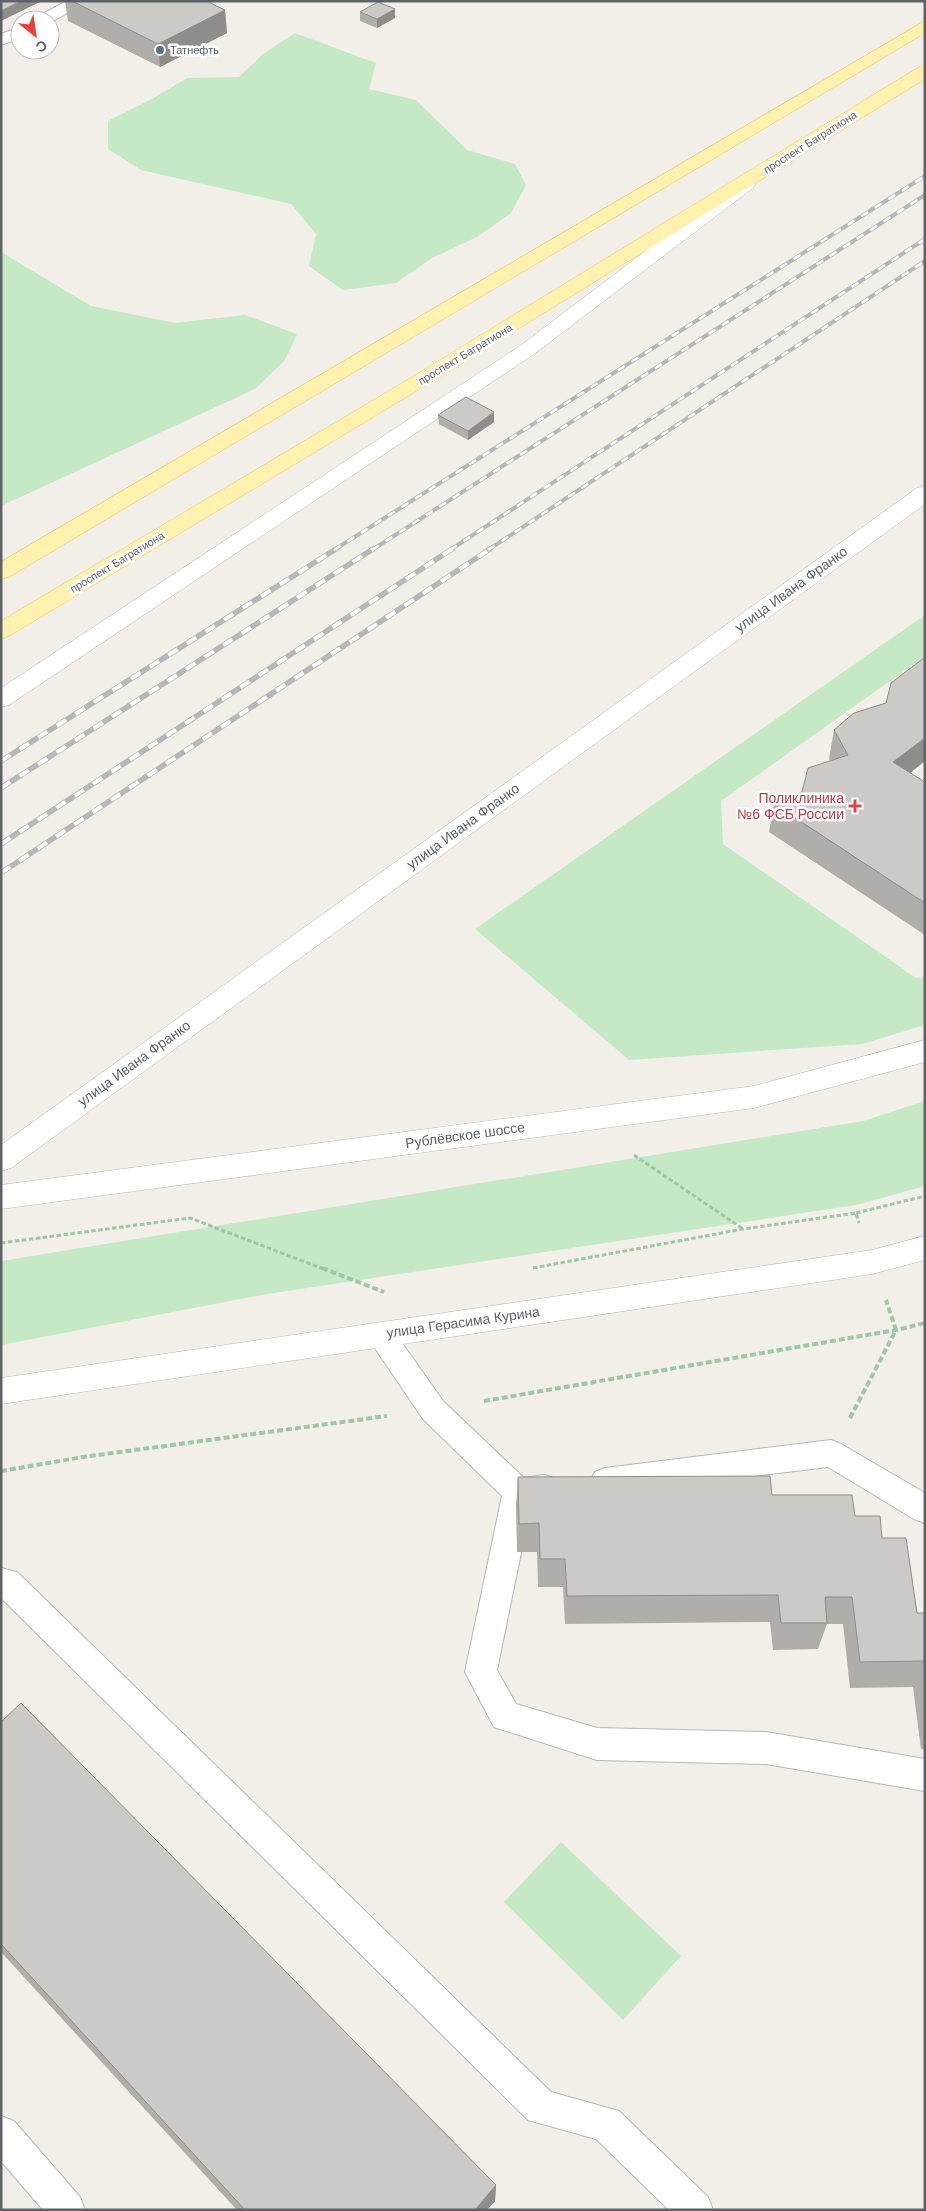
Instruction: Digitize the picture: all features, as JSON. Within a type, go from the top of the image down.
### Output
[{"type":"main road","points":[[1,572],[925,26]]},
{"type":"main road","name":"проспект Багратиона","points":[[1,631],[430,375],[925,72]]},
{"type":"street","points":[[1,699],[527,350],[766,170]]},
{"type":"street","name":"улица Ивана Франко","points":[[1,1160],[925,493]]},
{"type":"street","name":"Рублёвское шоссе","points":[[1,1197],[754,1097],[925,1051]]},
{"type":"street","name":"улица Герасима Курина","points":[[1,1391],[872,1262],[925,1248]]},
{"type":"lane","points":[[60,11],[80,1]]},
{"type":"lane","points":[[380,1335],[433,1410],[518,1492]]},
{"type":"lane","points":[[518,1492],[831,1453],[925,1510]]},
{"type":"lane","points":[[518,1492],[481,1672],[504,1716],[596,1744],[766,1748],[925,1775]]},
{"type":"lane","points":[[1,1582],[6,1582],[541,2107],[606,2124],[695,2210]]},
{"type":"lane","points":[[1,2134],[68,2210]]},
{"type":"path","points":[[629,1151],[743,1229]]},
{"type":"path","points":[[856,1213],[925,1196]]},
{"type":"path","points":[[1,1243],[190,1218],[391,1294]]},
{"type":"path","points":[[831,1453],[896,1330]]},
{"type":"green space","points":[[295,33],[376,63],[369,89],[416,100],[467,150],[515,164],[526,185],[511,213],[477,237],[432,258],[396,283],[343,290],[309,266],[316,234],[291,204],[141,170],[108,149],[108,121],[152,99],[187,78],[239,77],[263,54]]},
{"type":"green space","points":[[1,252],[91,306],[175,323],[245,315],[297,334],[285,360],[255,389],[1,506]]},
{"type":"green space","points":[[925,615],[925,656],[721,801],[723,844],[916,978],[925,977],[925,1025],[862,1044],[629,1060],[475,929]]},
{"type":"green space","points":[[925,1101],[925,1186],[856,1205],[267,1294],[1,1345],[1,1261],[863,1121]]},
{"type":"green space","points":[[561,1842],[681,1956],[623,2020],[504,1902]]},
{"type":"building","points":[[1,1],[21,1],[1,11]]},
{"type":"building","points":[[72,1],[206,1],[225,10],[158,44]]},
{"type":"building","points":[[378,2],[395,9],[377,19],[360,12]]},
{"type":"building","points":[[466,397],[494,412],[468,431],[438,415]]},
{"type":"building","name":"Поликлиника №6 ФСБ России","points":[[925,657],[925,738],[893,762],[925,782],[925,903],[774,804],[802,792],[808,768],[848,755],[834,730],[854,713],[886,703],[891,683]]},
{"type":"building","points":[[770,1476],[772,1495],[852,1495],[855,1516],[880,1516],[882,1538],[906,1538],[917,1613],[925,1613],[925,1665],[924,1661],[860,1662],[852,1597],[825,1597],[827,1623],[781,1623],[778,1595],[567,1596],[565,1559],[540,1559],[539,1523],[519,1524],[518,1477]]},
{"type":"building","points":[[21,1703],[496,2185],[475,2210],[245,2210],[1,1944],[1,1722]]},
{"type":"railway","points":[[334,550],[925,176]]},
{"type":"railway","points":[[372,550],[925,195]]},
{"type":"railway","points":[[450,550],[925,239]]},
{"type":"railway","points":[[488,550],[925,261]]},
{"type":"railway","points":[[1,761],[336,549]]},
{"type":"railway","points":[[1,788],[373,549]]},
{"type":"railway","points":[[1,844],[452,549]]},
{"type":"railway","points":[[1,873],[490,549]]},
{"type":"place","name":"Татнефть","points":[[160,50]]},
{"type":"place","name":"Поликлиника №6 ФСБ России","points":[[855,806]]}]
